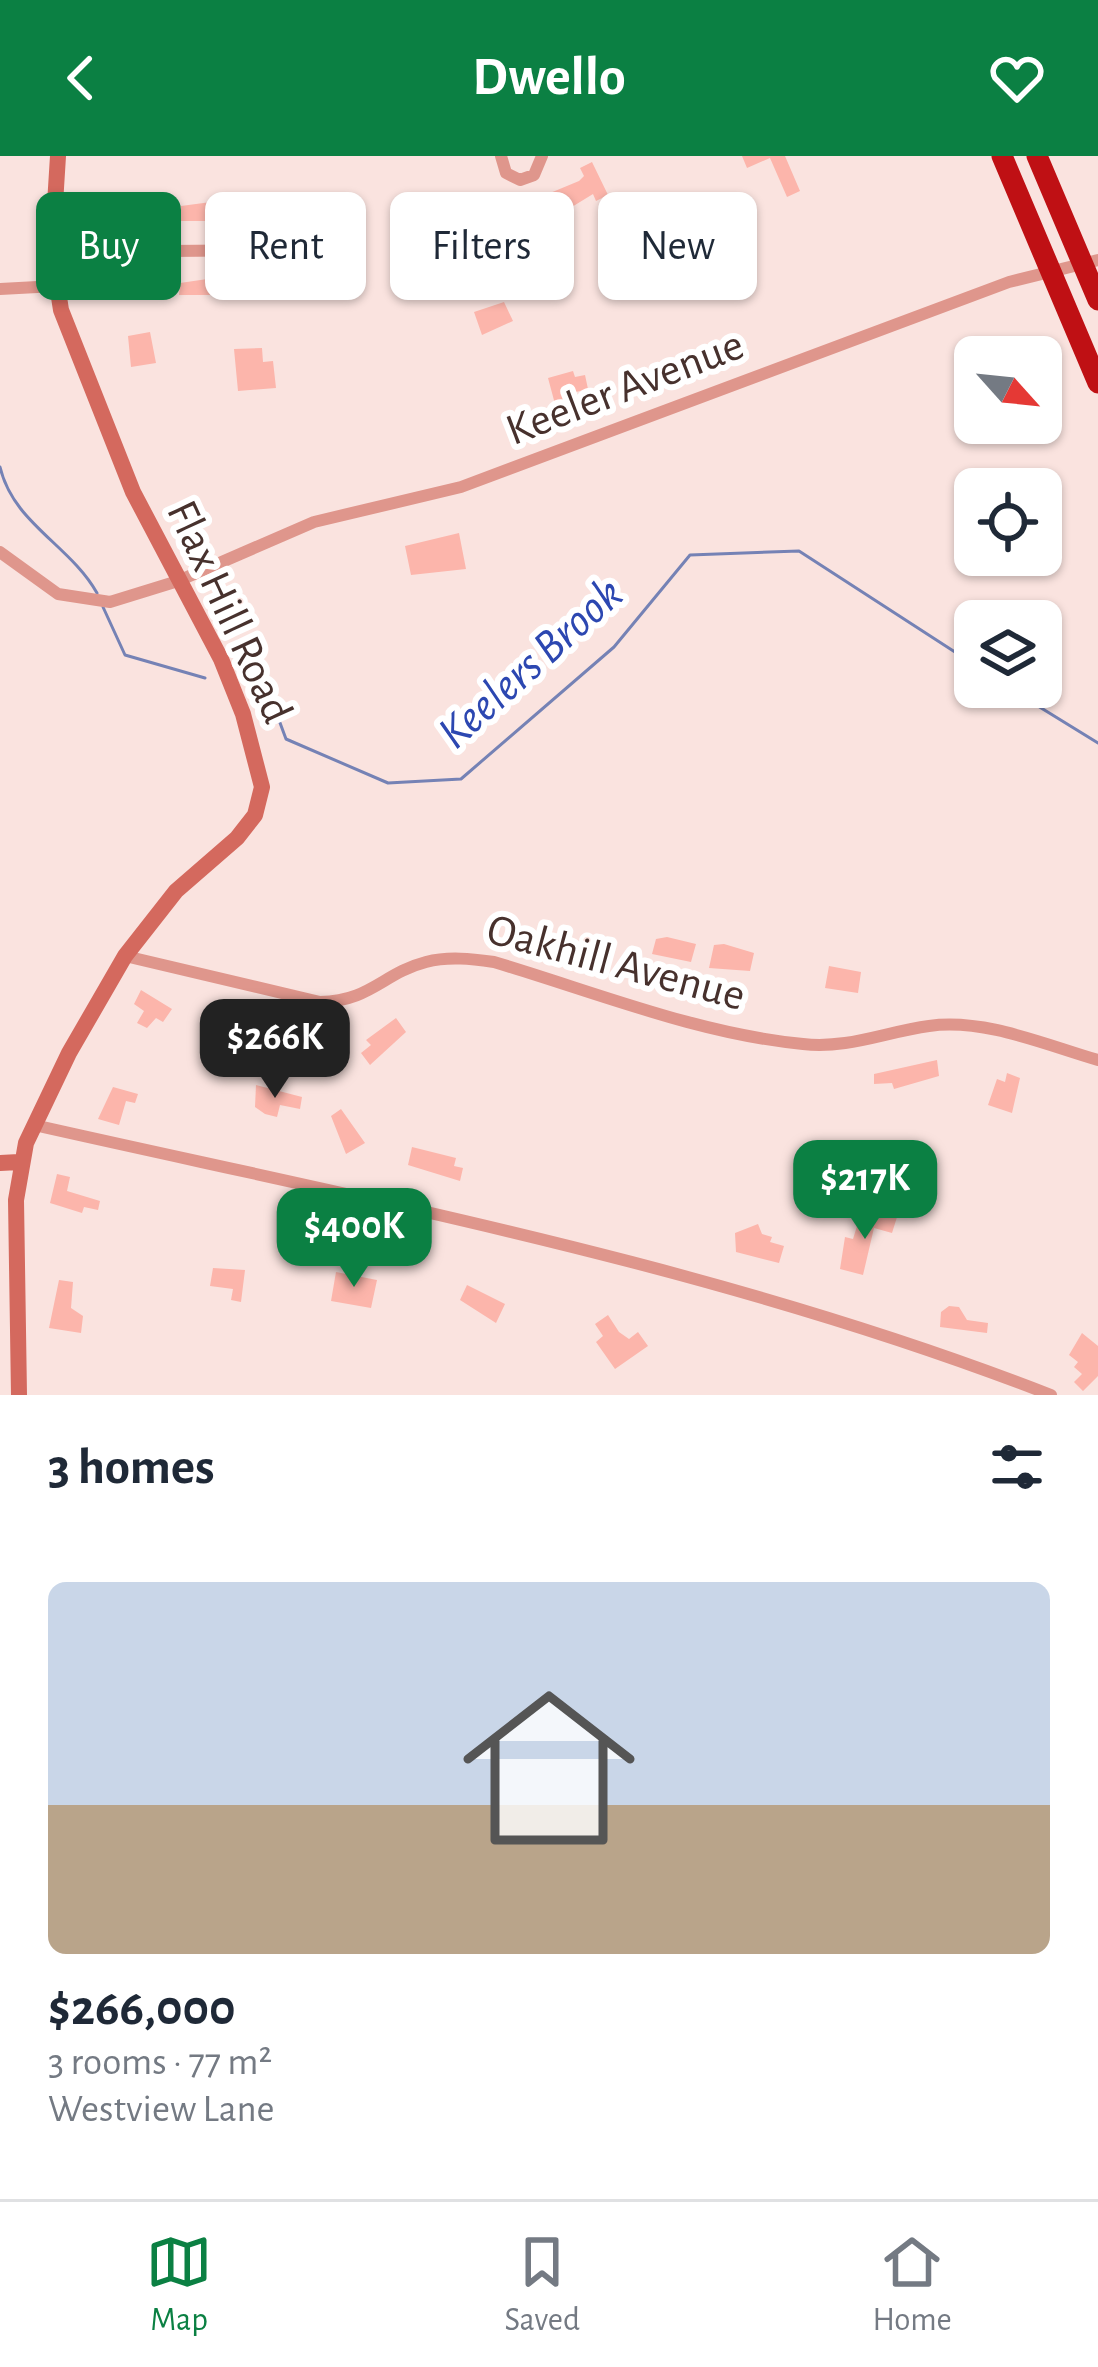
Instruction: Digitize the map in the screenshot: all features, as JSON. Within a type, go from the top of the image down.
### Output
[{"type":"highway","points":[[1002,156],[1098,383]]},
{"type":"highway","points":[[1037,156],[1088,264],[1098,300]]},
{"type":"main road","name":"Flax Hill Road","points":[[56,192],[58,156]]},
{"type":"main road","name":"Flax Hill Road","points":[[20,1395],[16,1213],[20,1162],[34,1125],[125,956],[176,890],[237,838],[261,796],[260,769],[221,659],[133,492],[61,300]]},
{"type":"main road","points":[[0,1163],[20,1162]]},
{"type":"main road","points":[[0,1198],[16,1213]]},
{"type":"street","points":[[501,156],[506,173],[520,179],[534,175],[542,156]]},
{"type":"street","name":"Keeler Avenue","points":[[0,551],[58,594],[100,602],[178,581],[314,522],[461,487],[1010,282],[1088,264]]},
{"type":"street","points":[[0,289],[36,287]]},
{"type":"street","name":"Oakhill Avenue","points":[[125,956],[320,1002],[352,1001],[426,962],[476,960],[727,1033],[806,1045],[859,1044],[930,1025],[960,1026],[1098,1060]]},
{"type":"street","points":[[34,1125],[286,1177],[634,1261],[1051,1395]]},
{"type":"building","points":[[742,156],[785,156],[800,191],[787,197],[770,158],[747,168]]},
{"type":"building","points":[[592,162],[607,192],[598,192],[596,201],[593,194],[574,206],[574,192],[552,192],[579,181],[584,176],[580,168]]},
{"type":"building","points":[[205,203],[205,221],[181,221],[181,206]]},
{"type":"building","points":[[205,279],[205,295],[181,295],[181,283]]},
{"type":"building","points":[[504,302],[513,321],[482,335],[474,312]]},
{"type":"building","points":[[150,332],[156,363],[131,367],[128,336]]},
{"type":"building","points":[[262,348],[263,362],[273,361],[276,388],[238,391],[234,349]]},
{"type":"building","points":[[573,371],[575,377],[585,375],[588,389],[576,392],[577,399],[555,404],[548,378]]},
{"type":"building","points":[[459,533],[466,569],[411,575],[405,546]]},
{"type":"building","points":[[656,939],[696,944],[691,962],[652,954]]},
{"type":"building","points":[[714,945],[754,953],[750,971],[709,968]]},
{"type":"building","points":[[829,966],[861,972],[858,993],[825,988]]},
{"type":"building","points":[[141,990],[172,1009],[163,1022],[156,1018],[147,1028],[137,1023],[144,1011],[134,1004]]},
{"type":"building","points":[[396,1018],[406,1032],[370,1065],[361,1053],[371,1045],[366,1040]]},
{"type":"building","points":[[937,1060],[939,1076],[894,1089],[892,1083],[874,1084],[874,1074]]},
{"type":"building","points":[[1007,1073],[1020,1078],[1012,1113],[988,1105],[997,1079],[1005,1082]]},
{"type":"building","points":[[256,1085],[302,1097],[300,1109],[280,1105],[277,1117],[265,1114],[255,1107]]},
{"type":"building","points":[[113,1087],[138,1094],[135,1103],[126,1101],[119,1125],[98,1119]]},
{"type":"building","points":[[341,1109],[365,1143],[346,1154],[331,1116]]},
{"type":"building","points":[[412,1147],[456,1158],[454,1166],[463,1168],[460,1181],[408,1165]]},
{"type":"building","points":[[57,1174],[70,1177],[67,1191],[100,1201],[98,1210],[84,1207],[82,1213],[50,1203]]},
{"type":"building","points":[[881,1209],[898,1214],[892,1233],[874,1228],[863,1275],[840,1269],[845,1237],[853,1239],[857,1226],[878,1220]]},
{"type":"building","points":[[758,1224],[762,1234],[772,1237],[770,1242],[784,1246],[779,1263],[736,1252],[735,1233]]},
{"type":"building","points":[[213,1268],[245,1270],[241,1302],[231,1300],[233,1289],[210,1286]]},
{"type":"building","points":[[336,1272],[377,1280],[371,1308],[331,1301]]},
{"type":"building","points":[[59,1280],[73,1282],[71,1308],[83,1316],[81,1333],[49,1328]]},
{"type":"building","points":[[467,1285],[505,1304],[496,1323],[460,1300]]},
{"type":"building","points":[[949,1306],[959,1307],[967,1320],[988,1323],[987,1333],[940,1327],[941,1312]]},
{"type":"building","points":[[608,1315],[619,1332],[629,1339],[638,1332],[648,1346],[615,1369],[596,1342],[603,1336],[595,1324]]},
{"type":"building","points":[[1082,1333],[1098,1346],[1098,1376],[1083,1391],[1074,1382],[1082,1374],[1074,1367],[1078,1362],[1069,1355]]},
{"type":"waterway","name":"Keelers Brook","points":[[0,467],[17,504],[97,593]]},
{"type":"waterway","name":"Keelers Brook","points":[[257,695],[276,712],[286,739],[388,783],[461,779],[614,647],[690,555],[799,551],[954,651]]},
{"type":"waterway","name":"Keelers Brook","points":[[103,607],[125,655],[205,678]]},
{"type":"waterway","name":"Keelers Brook","points":[[1041,708],[1098,743]]}]
